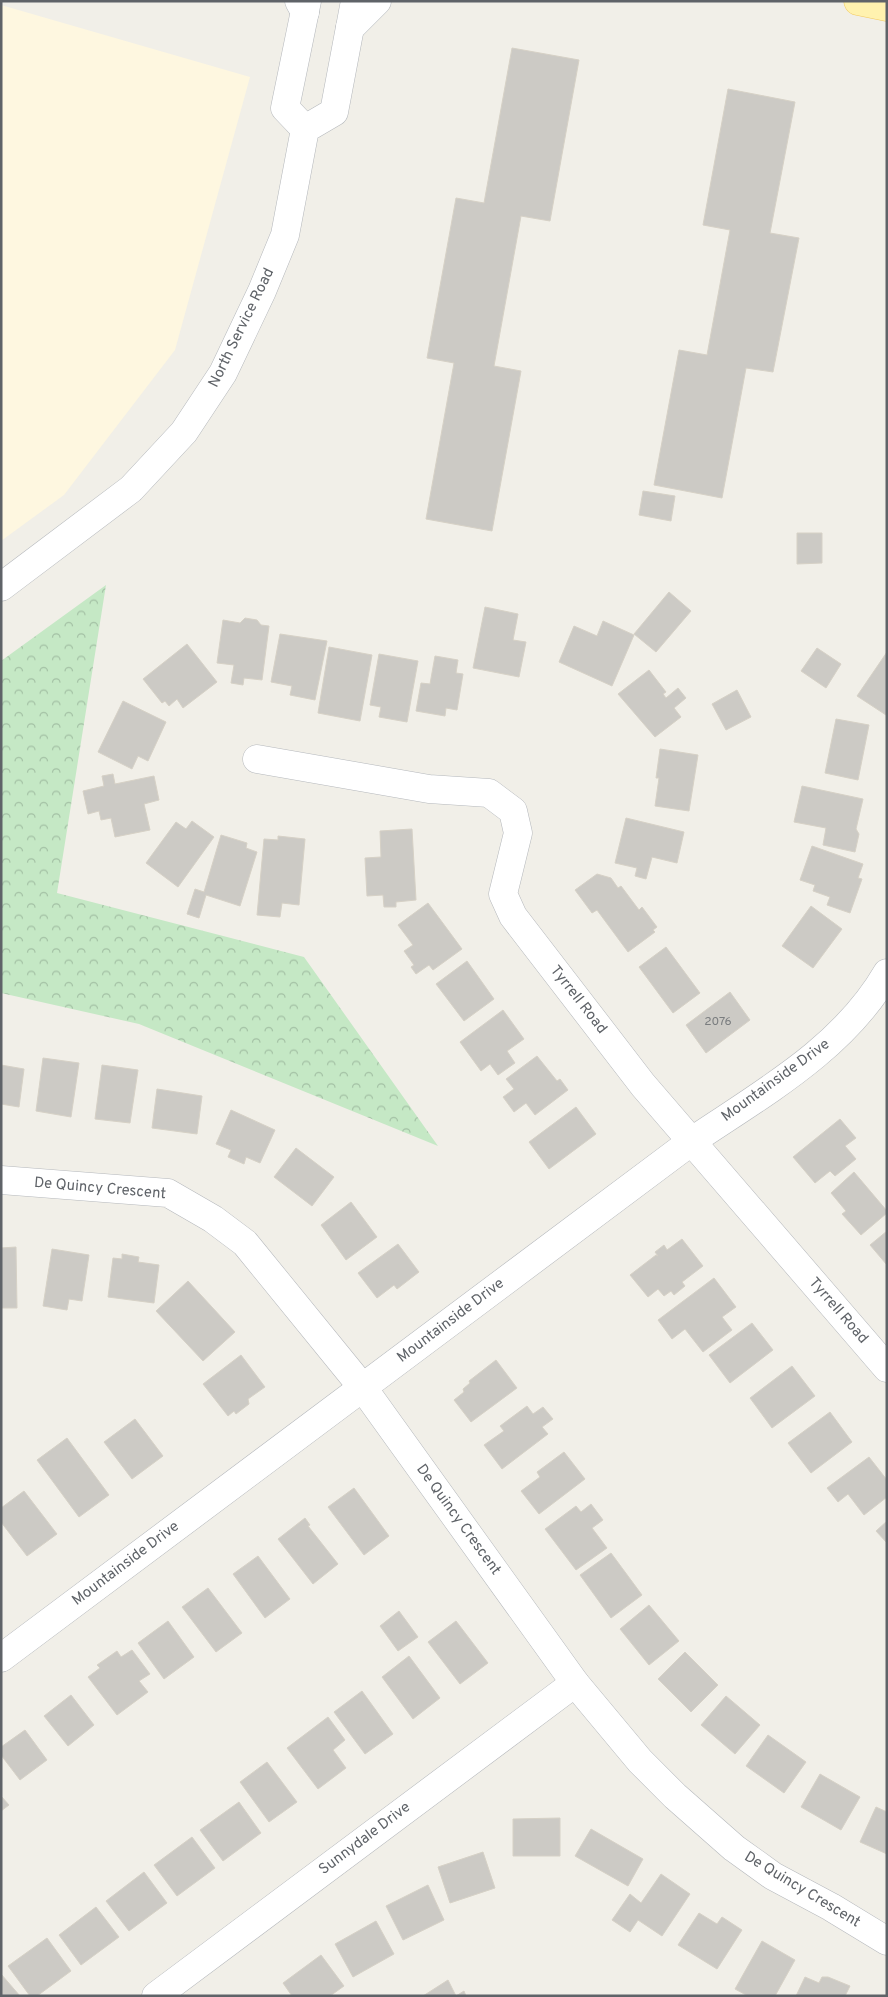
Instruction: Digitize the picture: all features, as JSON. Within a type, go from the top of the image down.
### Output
[{"type":"main road","points":[[858,1],[887,7]]},
{"type":"street","points":[[304,5],[285,108],[305,129],[334,112],[355,1]]},
{"type":"street","points":[[350,28],[377,1]]},
{"type":"street","name":"North Service Road","points":[[1,587],[131,489],[184,432],[222,373],[262,291],[281,244],[305,129]]},
{"type":"street","name":"Tyrrell Road","points":[[257,759],[429,790],[489,793],[513,812],[518,833],[503,894],[513,916],[643,1085],[887,1368]]},
{"type":"street","name":"Mountainside Drive","points":[[1,1658],[692,1141],[793,1073],[845,1030],[873,996],[887,973]]},
{"type":"street","name":"De Quincy Crescent","points":[[1,1180],[168,1193],[213,1218],[245,1243],[362,1388],[574,1683],[640,1761],[675,1796],[734,1848],[772,1876],[831,1907],[887,1941]]},
{"type":"street","name":"Sunnydale Drive","points":[[156,1996],[574,1683]]},
{"type":"shaded area","points":[[1,5],[250,77],[175,350],[64,495],[1,541]]},
{"type":"green space","points":[[106,585],[57,893],[304,957],[438,1146],[139,1024],[1,993],[1,661]]},
{"type":"building","points":[[512,48],[579,60],[550,221],[521,216],[494,366],[521,371],[492,531],[426,519],[454,363],[427,358],[456,198],[484,203]]},
{"type":"building","points":[[728,89],[795,102],[770,233],[799,238],[773,372],[746,368],[722,498],[654,485],[679,350],[707,355],[730,230],[703,225]]},
{"type":"building","points":[[643,491],[675,496],[671,521],[639,515]]},
{"type":"building","points":[[797,533],[822,533],[822,563],[797,564]]},
{"type":"building","points":[[669,592],[691,611],[656,652],[634,634]]},
{"type":"building","points":[[485,607],[518,614],[513,640],[526,642],[519,677],[473,668]]},
{"type":"building","points":[[245,618],[257,620],[261,625],[269,626],[262,680],[244,678],[243,685],[231,683],[234,665],[217,663],[223,620],[240,623]]},
{"type":"building","points":[[603,621],[634,635],[612,686],[559,662],[574,626],[597,636]]},
{"type":"building","points":[[280,634],[327,641],[315,700],[290,695],[292,686],[271,682]]},
{"type":"building","points":[[187,644],[217,682],[183,708],[177,699],[169,706],[165,701],[162,703],[143,679]]},
{"type":"building","points":[[329,647],[372,655],[360,721],[318,713]]},
{"type":"building","points":[[817,648],[841,664],[826,688],[801,671]]},
{"type":"building","points":[[887,652],[887,713],[886,715],[857,696]]},
{"type":"building","points":[[379,654],[418,661],[407,722],[379,717],[381,707],[370,705]]},
{"type":"building","points":[[435,656],[458,660],[456,673],[463,674],[457,710],[446,708],[445,716],[416,711],[421,683],[430,684]]},
{"type":"building","points":[[649,670],[666,692],[663,694],[666,698],[678,688],[686,698],[674,708],[681,717],[655,737],[618,694]]},
{"type":"building","points":[[737,690],[751,717],[726,730],[712,704]]},
{"type":"building","points":[[123,701],[166,722],[148,761],[138,756],[132,769],[98,752]]},
{"type":"building","points":[[836,719],[869,725],[858,780],[825,773]]},
{"type":"building","points":[[660,749],[698,755],[689,811],[655,806],[659,778],[656,778]]},
{"type":"building","points":[[113,774],[115,784],[154,776],[159,800],[144,804],[150,830],[115,837],[111,818],[101,820],[99,811],[88,814],[83,791],[104,786],[102,776]]},
{"type":"building","points":[[802,786],[863,799],[856,829],[859,834],[855,852],[823,845],[826,828],[794,822]]},
{"type":"building","points":[[626,818],[684,832],[677,863],[652,857],[646,879],[635,876],[637,868],[615,863]]},
{"type":"building","points":[[192,821],[214,837],[178,887],[146,863],[176,822],[186,829]]},
{"type":"building","points":[[412,829],[416,900],[396,902],[396,907],[384,907],[383,895],[367,896],[365,858],[381,857],[380,831]]},
{"type":"building","points":[[221,835],[247,843],[246,848],[257,852],[240,906],[206,895],[199,918],[187,914],[195,889],[204,892]]},
{"type":"building","points":[[278,836],[305,839],[299,905],[282,903],[280,917],[257,915],[264,839],[278,840]]},
{"type":"building","points":[[812,846],[863,864],[858,878],[862,879],[850,913],[827,905],[830,897],[813,891],[815,885],[800,880]]},
{"type":"building","points":[[597,874],[611,878],[618,888],[621,886],[639,910],[642,907],[657,927],[653,930],[655,932],[628,952],[597,910],[592,913],[575,890]]},
{"type":"building","points":[[428,903],[462,949],[433,970],[429,965],[416,974],[411,967],[414,965],[404,951],[413,945],[398,925]]},
{"type":"building","points":[[811,906],[842,929],[813,968],[782,946]]},
{"type":"building","points":[[666,947],[700,993],[673,1013],[639,967]]},
{"type":"building","points":[[467,961],[494,999],[464,1021],[436,984]]},
{"type":"building","points":[[730,992],[750,1020],[706,1053],[686,1025]]},
{"type":"building","points":[[503,1010],[524,1039],[507,1051],[515,1063],[498,1075],[490,1064],[481,1071],[460,1042]]},
{"type":"building","points":[[537,1056],[557,1081],[560,1079],[568,1090],[535,1115],[526,1103],[514,1112],[503,1097],[514,1089],[506,1079]]},
{"type":"building","points":[[43,1058],[79,1063],[71,1117],[36,1111]]},
{"type":"building","points":[[1,1065],[24,1069],[19,1107],[1,1104]]},
{"type":"building","points":[[102,1065],[138,1070],[130,1123],[95,1119]]},
{"type":"building","points":[[157,1089],[202,1096],[197,1134],[152,1128]]},
{"type":"building","points":[[576,1107],[596,1134],[549,1169],[529,1142]]},
{"type":"building","points":[[231,1110],[275,1130],[260,1163],[246,1157],[244,1164],[228,1157],[231,1150],[216,1144]]},
{"type":"building","points":[[840,1119],[856,1138],[845,1146],[856,1159],[835,1176],[830,1171],[815,1183],[793,1157]]},
{"type":"building","points":[[296,1148],[334,1177],[312,1206],[274,1177]]},
{"type":"building","points":[[854,1172],[887,1211],[861,1235],[842,1214],[846,1211],[831,1193]]},
{"type":"building","points":[[351,1202],[377,1237],[346,1260],[321,1225]]},
{"type":"building","points":[[887,1231],[887,1265],[870,1245]]},
{"type":"building","points":[[682,1239],[703,1266],[682,1282],[685,1286],[674,1295],[671,1291],[664,1296],[658,1289],[648,1297],[630,1275],[656,1255],[658,1256],[655,1252],[664,1245],[667,1250]]},
{"type":"building","points":[[398,1244],[419,1272],[397,1289],[394,1285],[377,1298],[358,1273]]},
{"type":"building","points":[[16,1247],[17,1308],[1,1308],[1,1248]]},
{"type":"building","points":[[52,1249],[89,1255],[82,1301],[69,1299],[67,1310],[43,1306]]},
{"type":"building","points":[[122,1254],[139,1257],[138,1262],[159,1265],[154,1303],[108,1297],[113,1258],[122,1259]]},
{"type":"building","points":[[714,1278],[736,1307],[722,1317],[732,1330],[703,1352],[685,1329],[672,1339],[658,1320]]},
{"type":"building","points":[[188,1281],[235,1332],[203,1361],[156,1311]]},
{"type":"building","points":[[752,1323],[773,1350],[730,1383],[709,1355]]},
{"type":"building","points":[[241,1355],[265,1387],[248,1399],[249,1404],[236,1414],[234,1411],[228,1416],[203,1384]]},
{"type":"building","points":[[496,1360],[517,1388],[471,1422],[454,1400],[464,1392],[463,1389],[470,1383],[469,1381]]},
{"type":"building","points":[[792,1366],[815,1396],[772,1428],[750,1398]]},
{"type":"building","points":[[527,1406],[533,1414],[543,1407],[553,1419],[542,1427],[548,1434],[502,1469],[484,1445],[504,1431],[500,1426]]},
{"type":"building","points":[[830,1412],[852,1442],[811,1473],[788,1443]]},
{"type":"building","points":[[135,1419],[163,1456],[132,1479],[104,1442]]},
{"type":"building","points":[[67,1438],[109,1495],[79,1517],[37,1460]]},
{"type":"building","points":[[564,1452],[585,1479],[539,1514],[521,1491],[540,1477],[537,1472]]},
{"type":"building","points":[[869,1457],[887,1480],[887,1497],[864,1515],[848,1494],[838,1502],[827,1488]]},
{"type":"building","points":[[354,1488],[389,1536],[364,1555],[328,1507]]},
{"type":"building","points":[[24,1491],[57,1534],[27,1556],[1,1522],[1,1508]]},
{"type":"building","points":[[591,1504],[603,1520],[592,1528],[607,1548],[576,1570],[545,1529],[576,1506],[581,1512]]},
{"type":"building","points":[[305,1518],[310,1525],[308,1526],[338,1564],[313,1584],[278,1539]]},
{"type":"building","points":[[887,1521],[887,1543],[876,1531]]},
{"type":"building","points":[[611,1553],[642,1595],[611,1618],[580,1575]]},
{"type":"building","points":[[258,1556],[290,1599],[265,1618],[233,1574]]},
{"type":"building","points":[[208,1588],[242,1633],[216,1652],[182,1607]]},
{"type":"building","points":[[649,1605],[679,1641],[649,1665],[620,1629]]},
{"type":"building","points":[[399,1611],[418,1637],[398,1651],[380,1626]]},
{"type":"building","points":[[168,1621],[194,1657],[164,1679],[138,1643]]},
{"type":"building","points":[[456,1621],[488,1663],[460,1684],[428,1642]]},
{"type":"building","points":[[132,1650],[150,1674],[139,1681],[148,1692],[117,1715],[88,1677],[100,1668],[97,1665],[117,1651],[121,1657]]},
{"type":"building","points":[[685,1652],[718,1685],[691,1712],[658,1679]]},
{"type":"building","points":[[409,1656],[440,1698],[413,1719],[382,1677]]},
{"type":"building","points":[[362,1691],[393,1734],[365,1754],[334,1712]]},
{"type":"building","points":[[71,1695],[94,1725],[68,1746],[44,1716]]},
{"type":"building","points":[[726,1696],[760,1725],[735,1754],[701,1725]]},
{"type":"building","points":[[328,1717],[345,1740],[333,1750],[346,1768],[318,1789],[287,1748]]},
{"type":"building","points":[[25,1730],[47,1760],[20,1780],[1,1755],[1,1747]]},
{"type":"building","points":[[768,1735],[806,1762],[784,1793],[746,1766]]},
{"type":"building","points":[[267,1762],[297,1802],[269,1822],[240,1782]]},
{"type":"building","points":[[820,1774],[860,1797],[841,1830],[801,1807]]},
{"type":"building","points":[[1,1796],[9,1805],[1,1811]]},
{"type":"building","points":[[239,1802],[261,1833],[223,1861],[200,1830]]},
{"type":"building","points":[[876,1807],[887,1812],[887,1854],[860,1842]]},
{"type":"building","points":[[560,1818],[560,1856],[513,1856],[513,1819]]},
{"type":"building","points":[[591,1829],[643,1859],[628,1886],[575,1856]]},
{"type":"building","points":[[192,1837],[215,1868],[177,1896],[154,1865]]},
{"type":"building","points":[[483,1852],[495,1888],[450,1903],[438,1867]]},
{"type":"building","points":[[144,1872],[167,1903],[129,1931],[106,1901]]},
{"type":"building","points":[[661,1874],[690,1894],[662,1936],[638,1920],[630,1932],[612,1920],[630,1894],[641,1903]]},
{"type":"building","points":[[428,1885],[444,1920],[403,1940],[386,1906]]},
{"type":"building","points":[[96,1907],[119,1937],[81,1965],[59,1935]]},
{"type":"building","points":[[699,1913],[717,1924],[722,1917],[742,1930],[717,1969],[678,1945]]},
{"type":"building","points":[[376,1921],[394,1954],[353,1977],[335,1944]]},
{"type":"building","points":[[47,1938],[71,1971],[37,1996],[30,1996],[8,1966]]},
{"type":"building","points":[[762,1941],[795,1960],[775,1996],[748,1996],[735,1989]]},
{"type":"building","points":[[321,1955],[344,1986],[330,1996],[292,1996],[283,1983]]},
{"type":"building","points":[[1,1974],[20,1996],[1,1996]]},
{"type":"building","points":[[805,1977],[819,1983],[822,1977],[828,1977],[850,1986],[845,1996],[796,1996]]},
{"type":"building","points":[[448,1980],[456,1996],[423,1996]]},
{"type":"building","points":[[464,1991],[466,1996],[456,1996]]}]
